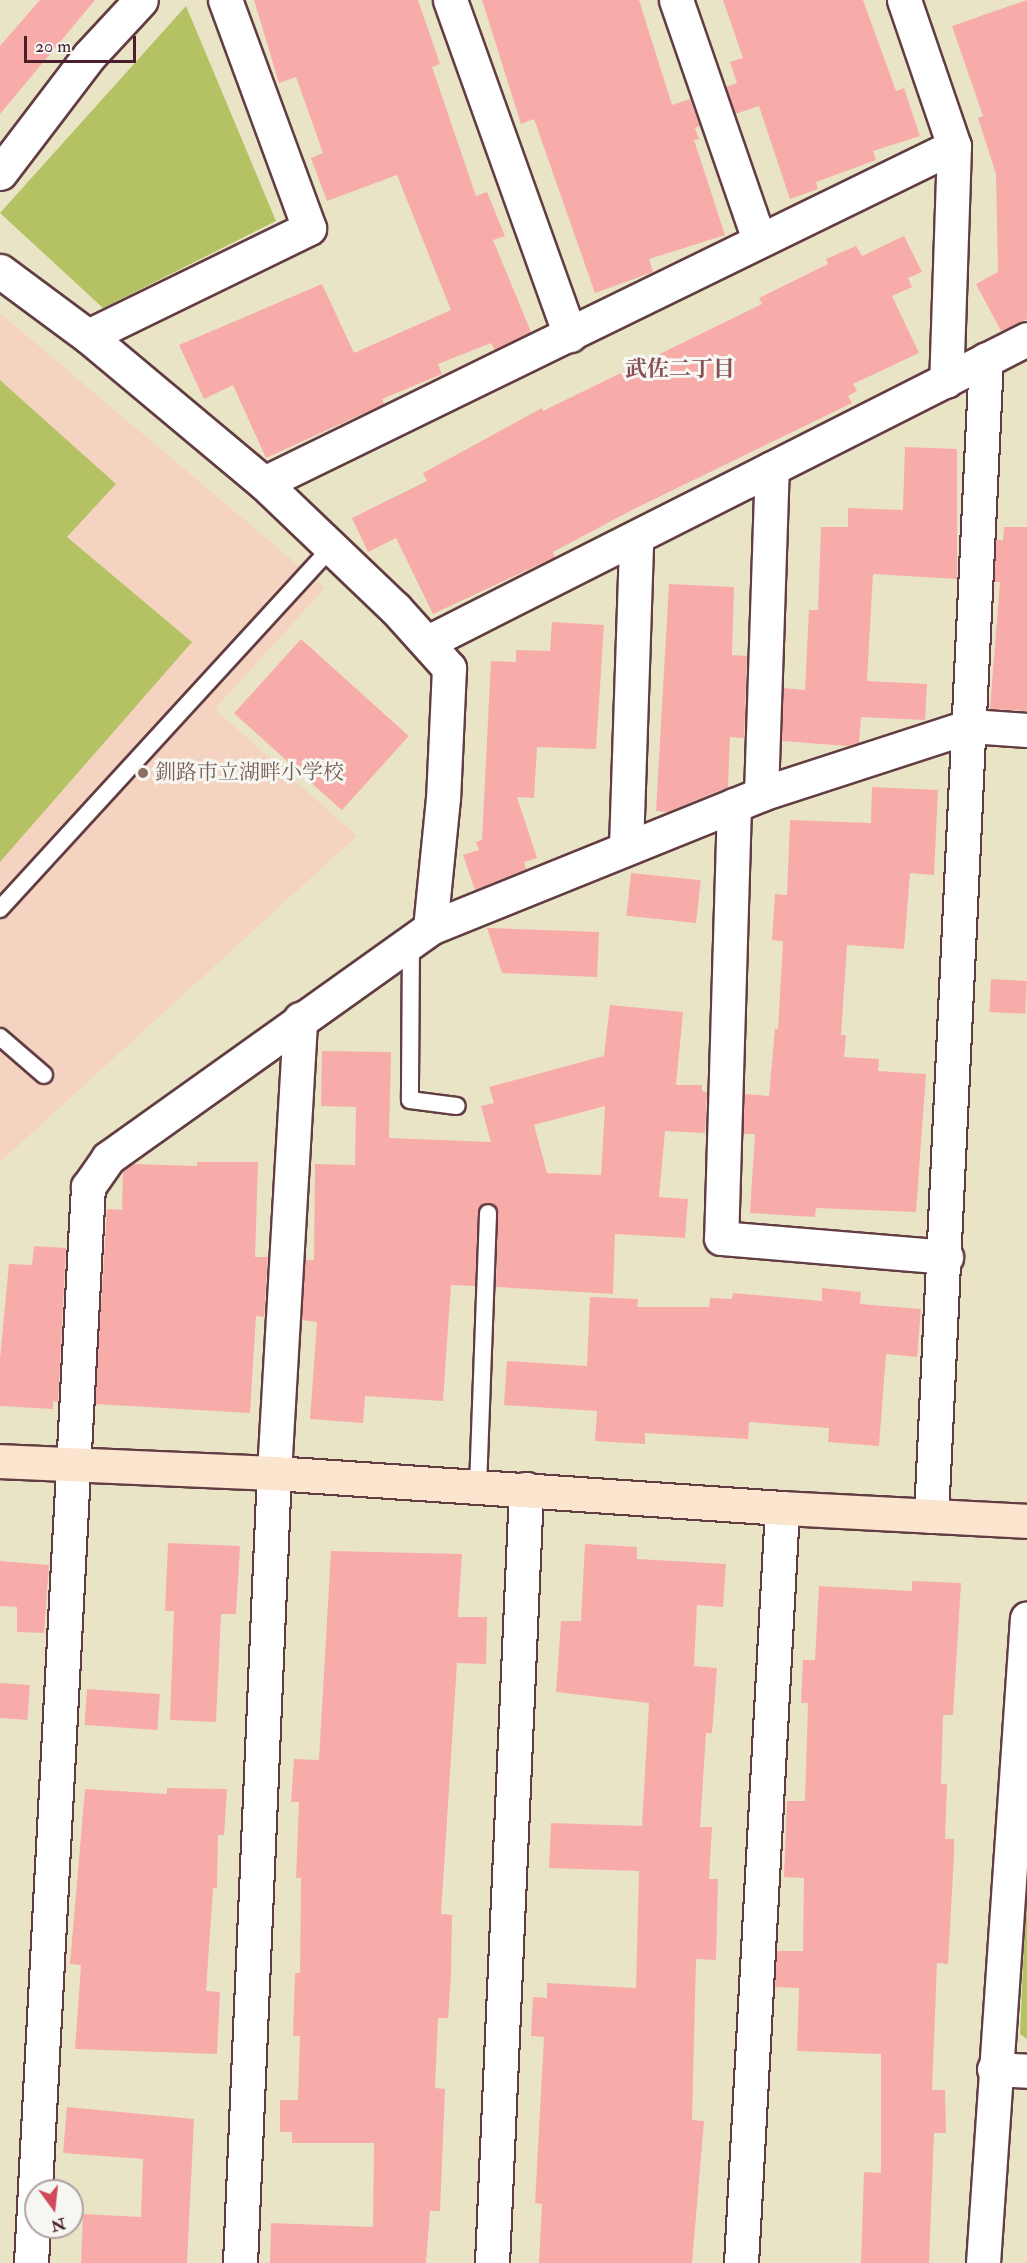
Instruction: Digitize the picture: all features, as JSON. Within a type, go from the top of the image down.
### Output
[{"type":"street","points":[[0,173],[89,56],[141,0]]},
{"type":"street","points":[[88,336],[309,228],[225,0]]},
{"type":"street","points":[[450,0],[570,335]]},
{"type":"street","points":[[676,0],[759,240]]},
{"type":"street","points":[[904,0],[954,146],[946,381]]},
{"type":"street","points":[[264,483],[954,146]]},
{"type":"street","points":[[0,271],[88,336],[264,483],[428,642],[449,668],[442,798],[421,934]]},
{"type":"street","points":[[428,642],[636,539],[1027,339]]},
{"type":"street","points":[[931,1516],[946,1257],[986,359]]},
{"type":"street","points":[[772,468],[748,800],[721,1238],[946,1257]]},
{"type":"street","points":[[626,847],[636,539]]},
{"type":"street","points":[[32,2263],[88,1187],[108,1158],[421,934],[626,847],[748,800],[970,726],[1027,729]]},
{"type":"street","points":[[240,2263],[274,1473],[300,1019]]},
{"type":"street","points":[[0,1461],[274,1473],[526,1489],[782,1509],[1027,1521]]},
{"type":"street","points":[[492,2263],[526,1489]]},
{"type":"street","points":[[741,2263],[782,1509]]},
{"type":"street","points":[[983,2263],[994,2069],[1020,1840],[1027,1618]]},
{"type":"street","points":[[994,2069],[1027,2071]]},
{"type":"lane","points":[[0,909],[330,549]]},
{"type":"lane","points":[[421,934],[410,1100],[457,1106]]},
{"type":"lane","points":[[0,1037],[44,1074]]},
{"type":"lane","points":[[478,1487],[488,1213]]},
{"type":"shaded area","name":"釧路市立湖畔小学校","points":[[0,313],[325,588],[215,709],[357,836],[0,1162]]},
{"type":"green space","points":[[186,6],[276,221],[103,308],[0,213]]},
{"type":"green space","points":[[0,380],[116,484],[67,537],[192,642],[0,862]]},
{"type":"green space","points":[[1027,1877],[1027,2039],[1020,2034]]},
{"type":"building","points":[[40,0],[95,0],[0,114],[0,46]]},
{"type":"building","points":[[254,0],[418,0],[440,64],[432,67],[476,196],[487,192],[505,236],[493,240],[531,332],[495,350],[491,343],[438,364],[442,374],[382,399],[384,404],[266,458],[233,385],[204,399],[179,345],[322,284],[354,353],[451,310],[397,175],[327,201],[311,158],[323,153],[296,77],[279,83]]},
{"type":"building","points":[[482,0],[639,0],[672,105],[690,99],[700,126],[695,128],[699,139],[694,140],[725,235],[649,259],[653,272],[595,293],[534,119],[521,124]]},
{"type":"building","points":[[723,0],[863,0],[896,91],[904,88],[920,136],[873,151],[876,160],[816,182],[818,189],[790,199],[759,106],[735,114],[726,87],[737,83],[730,62],[743,58]]},
{"type":"building","points":[[1027,0],[1027,319],[1001,331],[976,284],[998,272],[996,174],[978,118],[983,116],[952,26]]},
{"type":"building","points":[[904,236],[922,272],[908,278],[912,287],[892,296],[919,353],[853,384],[857,391],[848,396],[852,403],[632,510],[553,552],[555,557],[433,614],[396,538],[368,552],[352,518],[427,481],[423,473],[542,408],[543,411],[762,304],[759,298],[828,264],[826,259],[856,246],[862,256]]},
{"type":"building","points":[[905,447],[957,449],[957,579],[873,574],[867,681],[927,684],[925,720],[861,717],[859,743],[847,746],[782,741],[783,688],[805,690],[809,610],[818,610],[821,527],[848,527],[848,508],[903,510]]},
{"type":"building","points":[[1004,527],[1027,527],[1027,711],[990,709],[1000,582],[994,582],[996,540],[1003,540]]},
{"type":"building","points":[[669,584],[734,587],[732,655],[747,656],[744,738],[730,737],[728,787],[668,812],[656,811]]},
{"type":"building","points":[[552,622],[604,625],[596,749],[537,747],[534,798],[517,797],[537,858],[524,862],[526,869],[475,890],[463,855],[479,850],[476,842],[482,840],[491,661],[516,662],[516,650],[550,651]]},
{"type":"building","points":[[301,639],[409,736],[342,810],[234,713]]},
{"type":"building","points":[[872,787],[938,790],[934,875],[910,873],[904,949],[847,945],[841,1035],[846,1035],[844,1057],[879,1059],[878,1071],[926,1074],[916,1212],[816,1208],[815,1217],[750,1213],[755,1134],[743,1134],[744,1094],[769,1096],[775,1029],[778,1029],[783,941],[772,940],[775,894],[787,895],[790,820],[871,823]]},
{"type":"building","points":[[631,873],[701,880],[696,923],[627,916]]},
{"type":"building","points":[[487,928],[599,932],[597,977],[502,973]]},
{"type":"building","points":[[991,979],[1027,981],[1025,1014],[989,1012]]},
{"type":"building","points":[[610,1005],[683,1012],[676,1085],[702,1085],[702,1091],[707,1092],[705,1133],[665,1131],[659,1197],[688,1199],[685,1238],[615,1234],[613,1294],[496,1287],[498,1213],[493,1204],[484,1204],[478,1213],[475,1286],[451,1285],[443,1401],[365,1396],[363,1423],[310,1419],[317,1322],[302,1320],[305,1260],[314,1260],[315,1164],[355,1165],[356,1107],[321,1106],[322,1051],[391,1052],[389,1138],[491,1142],[481,1106],[494,1103],[489,1087],[604,1056]],"holes":[[[605,1106],[601,1175],[547,1173],[534,1125]]]},
{"type":"building","points":[[197,1162],[258,1162],[255,1257],[268,1257],[264,1317],[256,1316],[250,1413],[95,1404],[107,1209],[122,1210],[123,1170],[132,1164],[197,1166]]},
{"type":"building","points":[[34,1246],[66,1248],[58,1402],[53,1401],[53,1409],[0,1406],[0,1359],[9,1264],[32,1265]]},
{"type":"building","points":[[822,1288],[861,1292],[860,1304],[921,1309],[917,1357],[886,1354],[879,1446],[828,1442],[829,1428],[749,1422],[748,1439],[645,1433],[645,1444],[595,1441],[597,1411],[504,1405],[507,1361],[587,1366],[590,1297],[638,1299],[637,1307],[709,1307],[710,1298],[732,1299],[733,1293],[822,1301]]},
{"type":"building","points":[[168,1543],[240,1546],[236,1614],[221,1614],[216,1722],[170,1720],[174,1611],[165,1611]]},
{"type":"building","points":[[585,1544],[637,1547],[637,1559],[726,1564],[723,1607],[697,1605],[694,1666],[717,1668],[712,1733],[706,1733],[700,1827],[712,1827],[709,1879],[718,1879],[716,1960],[696,1959],[692,2120],[704,2121],[692,2263],[539,2263],[542,2204],[535,2203],[544,2037],[531,2036],[533,1997],[547,1998],[547,1983],[636,1988],[639,1871],[549,1868],[551,1823],[642,1826],[649,1703],[556,1692],[561,1621],[581,1621]]},
{"type":"building","points":[[331,1551],[462,1554],[458,1617],[487,1617],[486,1664],[457,1663],[441,1914],[452,1915],[451,1975],[448,2018],[438,2018],[435,2088],[445,2089],[440,2211],[430,2211],[426,2263],[270,2263],[271,2223],[373,2227],[374,2143],[292,2143],[292,2132],[280,2132],[280,2100],[298,2100],[300,2036],[293,2036],[295,1973],[300,1973],[301,1878],[296,1878],[299,1802],[291,1802],[294,1759],[319,1760]]},
{"type":"building","points":[[0,1561],[49,1565],[44,1633],[17,1632],[17,1607],[0,1606]]},
{"type":"building","points":[[912,1581],[961,1583],[953,1715],[943,1715],[941,1784],[947,1784],[945,1839],[954,1839],[954,1855],[948,1964],[937,1963],[932,2090],[945,2090],[946,2133],[934,2133],[929,2263],[861,2263],[864,2172],[881,2173],[881,2054],[797,2051],[799,1988],[775,1987],[777,1951],[803,1951],[804,1878],[784,1877],[787,1801],[805,1801],[808,1703],[801,1703],[803,1660],[815,1660],[819,1586],[912,1591]]},
{"type":"building","points":[[0,1683],[30,1685],[27,1720],[0,1718]]},
{"type":"building","points":[[87,1689],[160,1694],[157,1730],[84,1725]]},
{"type":"building","points":[[167,1788],[227,1789],[224,1835],[218,1835],[217,1888],[213,1888],[206,1991],[220,1992],[217,2054],[75,2049],[81,1965],[70,1964],[85,1789],[167,1794]]},
{"type":"building","points":[[67,2107],[194,2119],[187,2263],[81,2263],[84,2214],[141,2217],[143,2159],[63,2153]]},
{"type":"place","name":"釧路市立湖畔小学校","points":[[143,773]]},
{"type":"district","name":"武佐二丁目","points":[[680,370]]}]
